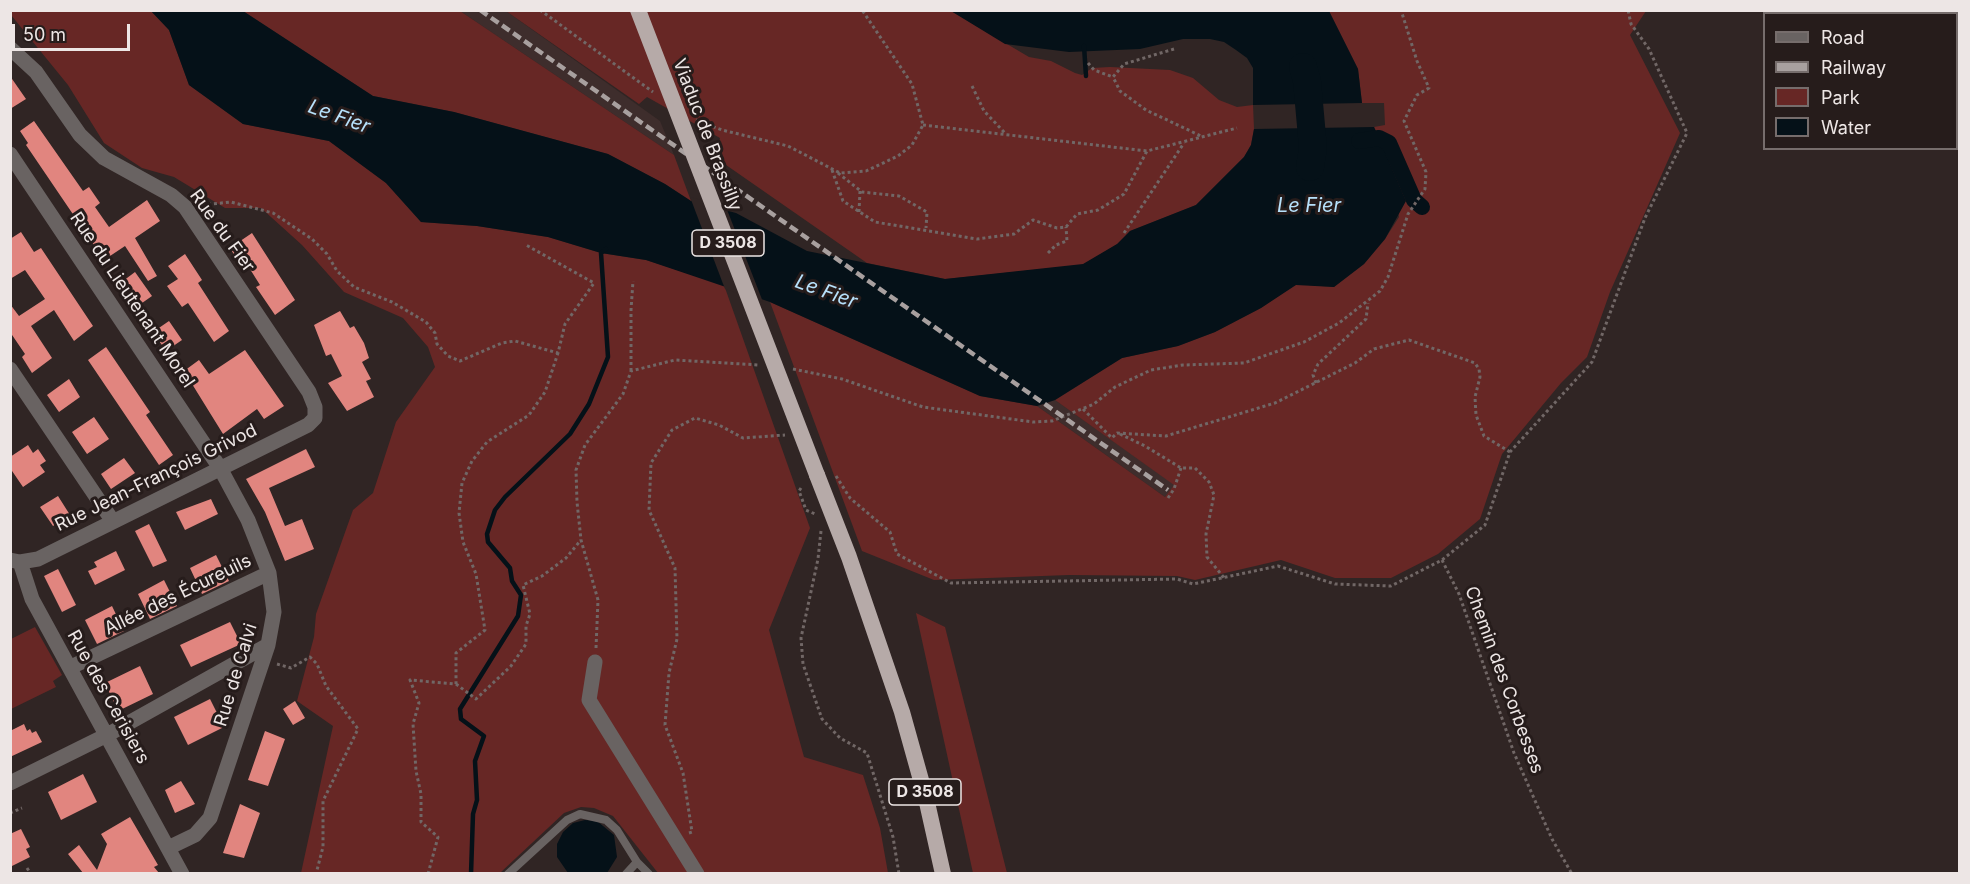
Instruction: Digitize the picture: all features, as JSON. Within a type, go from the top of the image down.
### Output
[{"type":"highway","name":"Viaduc de Brassilly","points":[[638,10],[809,481],[849,557],[902,712],[926,798],[943,873]]},
{"type":"street","name":"Rue du Fier","points":[[10,48],[36,72],[80,135],[104,158],[171,195],[185,207],[309,392],[315,407],[315,418]]},
{"type":"street","name":"Rue du Lieutenant Morel","points":[[10,154],[220,468]]},
{"type":"street","points":[[10,369],[112,520]]},
{"type":"street","name":"Rue Jean-François Grivod","points":[[15,561],[38,559],[112,520],[308,425],[315,418]]},
{"type":"street","name":"Rue de Calvi","points":[[168,848],[195,835],[210,818],[266,653],[274,612],[268,573],[248,520],[220,468]]},
{"type":"street","name":"Rue des Cerisiers","points":[[15,561],[32,599],[168,848]]},
{"type":"street","name":"Allée des Écureuils","points":[[71,667],[268,573]]},
{"type":"street","points":[[10,783],[266,653]]},
{"type":"street","points":[[595,662],[589,700],[697,873]]},
{"type":"street","points":[[168,848],[182,873]]},
{"type":"lane","points":[[508,873],[567,819],[580,814],[606,820],[618,830],[637,862],[649,873]]},
{"type":"lane","points":[[626,873],[637,862]]},
{"type":"path","points":[[540,10],[655,94]]},
{"type":"path","points":[[691,118],[722,130],[788,146],[840,173],[866,171],[897,156],[912,145],[923,125],[912,84],[861,10]]},
{"type":"path","points":[[790,369],[842,379],[923,407],[1033,423],[1052,421],[1083,409],[1094,404],[1115,387],[1151,370],[1183,365],[1244,363],[1304,342],[1368,303],[1380,291],[1388,277],[1408,214],[1425,189],[1426,172],[1404,121],[1417,95],[1429,88],[1417,61],[1401,10]]},
{"type":"path","points":[[836,476],[850,498],[890,532],[897,554],[951,583],[1177,579],[1193,584],[1278,566],[1335,584],[1391,586],[1442,560],[1485,525],[1510,452],[1592,362],[1645,218],[1687,133],[1649,49],[1631,24],[1628,10]]},
{"type":"path","points":[[1113,77],[1124,64],[1174,49]]},
{"type":"path","points":[[1088,63],[1094,70],[1113,77],[1120,91],[1146,110],[1203,137]]},
{"type":"path","points":[[972,86],[984,111],[1006,135]]},
{"type":"path","points":[[923,125],[1147,150],[1237,128]]},
{"type":"path","points":[[1124,233],[1185,141]]},
{"type":"path","points":[[832,168],[843,201],[875,222],[926,228],[977,239],[1014,234],[1033,220],[1057,228],[1066,227],[1077,214],[1098,210],[1124,194],[1147,150]]},
{"type":"path","points":[[832,168],[860,191],[899,196],[927,212],[926,228]]},
{"type":"path","points":[[859,212],[860,191]]},
{"type":"path","points":[[185,207],[231,202],[273,213],[312,239],[327,254],[337,271],[354,287],[414,313],[435,333],[437,344],[448,356],[460,361],[501,343],[515,341],[558,353]]},
{"type":"path","points":[[1048,253],[1056,245],[1067,241],[1066,227]]},
{"type":"path","points":[[456,684],[456,653],[485,630],[476,574],[461,532],[459,513],[462,483],[472,461],[487,442],[529,415],[545,392],[565,324],[594,283],[526,245]]},
{"type":"path","points":[[595,662],[598,600],[581,540],[576,470],[585,445],[622,394],[631,370],[633,281]]},
{"type":"path","points":[[1316,383],[1313,375],[1318,364],[1366,319],[1368,303]]},
{"type":"path","points":[[1083,409],[1112,438],[1117,433],[1166,436],[1275,403],[1355,363],[1374,349],[1409,340],[1425,343],[1475,363],[1480,377],[1475,397],[1476,415],[1484,436],[1510,452]]},
{"type":"path","points":[[631,370],[675,360],[768,366]]},
{"type":"path","points":[[692,832],[683,773],[665,725],[669,674],[677,639],[675,568],[649,510],[651,463],[672,430],[694,418],[719,425],[743,438],[788,435]]},
{"type":"path","points":[[1117,433],[1145,446],[1181,468],[1195,468],[1209,482],[1214,495],[1206,534],[1207,557],[1225,579]]},
{"type":"path","points":[[1168,498],[1174,489],[1181,468]]},
{"type":"path","points":[[801,488],[799,491],[806,510],[818,516],[815,508]]},
{"type":"path","points":[[820,527],[818,560],[801,638],[803,664],[822,719],[840,738],[867,753],[893,837],[899,873]]},
{"type":"path","points":[[428,873],[438,837],[421,822],[421,794],[416,771],[413,724],[419,703],[410,680],[456,684],[477,699],[510,666],[526,645],[526,626],[530,614],[523,585],[543,576],[566,558],[581,540]]},
{"type":"path","name":"Chemin des Corbesses","points":[[1442,560],[1459,594],[1514,753],[1552,839],[1572,873]]},
{"type":"path","points":[[266,653],[291,668],[310,657],[318,664],[326,686],[358,729],[323,801],[323,847],[316,873]]},
{"type":"path","points":[[10,813],[22,808]]},
{"type":"path","points":[[27,868],[31,873]]},
{"type":"shaded area","points":[[460,11],[506,11],[660,121],[674,155]]},
{"type":"shaded area","points":[[1055,400],[1175,485],[1165,497],[1037,406]]},
{"type":"green space","points":[[10,11],[151,11],[169,30],[189,85],[243,124],[329,141],[386,183],[421,222],[477,226],[548,237],[601,253],[646,260],[724,285],[810,528],[769,630],[804,757],[863,775],[880,828],[888,873],[658,873],[613,816],[594,808],[581,807],[564,813],[500,873],[301,873],[333,726],[297,701],[314,637],[316,614],[353,510],[373,493],[396,422],[435,367],[428,347],[403,318],[344,292],[302,245],[261,208],[225,208],[174,177],[142,168],[104,143],[68,85]]},
{"type":"green space","points":[[243,11],[460,11],[674,155],[691,201],[665,184],[608,154],[454,112],[373,96]]},
{"type":"green space","points":[[506,11],[951,11],[1029,57],[1051,61],[1082,75],[1092,68],[1110,67],[1170,70],[1193,78],[1219,100],[1237,107],[1253,105],[1254,129],[1251,145],[1244,157],[1196,205],[1130,231],[1118,244],[1083,265],[945,279],[867,263],[716,158],[720,138],[647,97],[639,104]]},
{"type":"green space","points":[[1329,11],[1646,11],[1630,35],[1680,133],[1610,292],[1587,357],[1561,383],[1502,454],[1480,519],[1438,554],[1391,578],[1335,578],[1281,560],[1195,580],[1177,576],[1069,575],[934,580],[862,551],[770,302],[980,396],[1037,406],[1165,497],[1174,485],[1055,400],[1122,358],[1178,346],[1215,332],[1261,308],[1296,284],[1334,287],[1364,264],[1385,239],[1399,217],[1387,152],[1374,127],[1385,125],[1384,103],[1362,103],[1358,69]]},
{"type":"green space","points":[[916,613],[945,627],[1007,873],[973,873]]},
{"type":"green space","points":[[35,627],[62,675],[53,681],[56,687],[11,709],[11,639]]},
{"type":"water","name":"Le Fier","points":[[151,11],[243,11],[373,96],[454,112],[608,154],[665,184],[691,201],[736,213],[807,251],[945,279],[1083,264],[1117,244],[1130,231],[1196,205],[1244,157],[1251,145],[1254,129],[1374,127],[1406,201],[1385,239],[1364,264],[1334,287],[1296,285],[1261,308],[1215,332],[1178,346],[1122,358],[1055,400],[1037,406],[980,396],[770,302],[646,260],[601,253],[548,237],[477,226],[421,222],[386,183],[329,141],[243,124],[189,85],[169,30]]},
{"type":"water","points":[[951,11],[1329,11],[1358,69],[1362,103],[1253,105],[1253,68],[1247,58],[1224,42],[1210,39],[1183,39],[1140,49],[1069,52],[1005,44]]},
{"type":"water","points":[[585,820],[597,821],[614,835],[617,857],[607,873],[568,873],[557,857],[557,844],[563,832],[573,823]]},
{"type":"pier","points":[[690,197],[726,207],[763,302],[725,289]]},
{"type":"building","points":[[10,76],[26,99],[10,109]]},
{"type":"building","points":[[34,121],[83,191],[89,187],[100,203],[95,207],[109,227],[147,200],[160,221],[135,238],[157,276],[148,281],[125,246],[104,260],[26,145],[28,143],[20,131]]},
{"type":"building","points":[[21,232],[34,252],[41,248],[93,326],[74,341],[54,310],[31,326],[52,358],[32,373],[22,357],[25,354],[10,332],[10,304],[19,316],[45,299],[25,270],[10,279],[10,239]]},
{"type":"building","points":[[252,233],[295,300],[275,315],[256,287],[260,285],[243,258],[238,261],[230,248]]},
{"type":"building","points":[[185,254],[202,280],[198,283],[229,331],[214,342],[188,303],[182,307],[167,286],[178,279],[168,266]]},
{"type":"building","points":[[135,272],[152,296],[135,308],[119,284]]},
{"type":"building","points":[[340,311],[350,328],[354,326],[364,343],[369,358],[362,362],[371,379],[366,381],[374,397],[347,411],[328,383],[342,376],[331,354],[326,356],[314,325]]},
{"type":"building","points":[[169,321],[182,340],[166,351],[153,332]]},
{"type":"building","points":[[106,347],[150,412],[146,415],[173,455],[159,465],[88,360]]},
{"type":"building","points":[[245,350],[284,406],[264,419],[257,409],[223,434],[184,371],[199,360],[209,374]]},
{"type":"building","points":[[69,379],[80,397],[59,412],[47,395]]},
{"type":"building","points":[[94,417],[109,439],[87,454],[72,432]]},
{"type":"building","points":[[28,445],[33,453],[38,449],[46,461],[40,465],[45,472],[23,487],[10,468],[10,457]]},
{"type":"building","points":[[306,449],[315,467],[269,488],[285,526],[302,519],[314,549],[285,561],[265,512],[246,479]]},
{"type":"building","points":[[124,458],[135,473],[111,489],[101,474]]},
{"type":"building","points":[[58,496],[70,515],[53,526],[40,507]]},
{"type":"building","points":[[211,499],[218,514],[185,530],[176,512]]},
{"type":"building","points":[[149,524],[167,561],[153,567],[135,531]]},
{"type":"building","points":[[116,551],[125,570],[95,585],[88,571],[97,567],[94,562]]},
{"type":"building","points":[[216,555],[229,581],[202,594],[190,568]]},
{"type":"building","points":[[58,569],[76,605],[62,612],[44,576]]},
{"type":"building","points":[[164,580],[177,606],[150,619],[138,594]]},
{"type":"building","points":[[112,606],[124,631],[97,644],[85,620]]},
{"type":"building","points":[[230,622],[241,644],[191,667],[180,645]]},
{"type":"building","points":[[140,666],[153,694],[118,711],[105,683]]},
{"type":"building","points":[[210,699],[224,727],[188,745],[174,717]]},
{"type":"building","points":[[295,701],[305,718],[293,725],[283,709]]},
{"type":"building","points":[[24,724],[27,731],[30,729],[32,733],[36,731],[42,742],[10,757],[10,731]]},
{"type":"building","points":[[265,731],[285,739],[268,786],[248,780]]},
{"type":"building","points":[[83,774],[97,802],[61,820],[48,792]]},
{"type":"building","points":[[181,781],[195,804],[175,813],[165,790]]},
{"type":"building","points":[[240,804],[260,813],[244,858],[223,853]]},
{"type":"building","points":[[130,817],[158,865],[154,867],[159,873],[83,873],[68,854],[79,845],[97,870],[107,844],[101,834]]},
{"type":"building","points":[[21,829],[30,847],[26,849],[30,857],[10,867],[10,834]]},
{"type":"waterway","points":[[1084,46],[1086,76]]},
{"type":"waterway","name":"Le Fier","points":[[1303,67],[1307,81],[1313,148],[1310,167]]},
{"type":"waterway","points":[[1359,141],[1379,138],[1389,143],[1414,200],[1422,207]]},
{"type":"waterway","points":[[471,874],[473,814],[477,800],[475,761],[484,736],[461,719],[460,709],[518,616],[521,595],[512,581],[510,568],[488,542],[487,534],[495,510],[505,497],[570,434],[589,404],[608,357],[601,253],[606,249]]},
{"type":"railway","points":[[480,10],[1168,490]]}]
